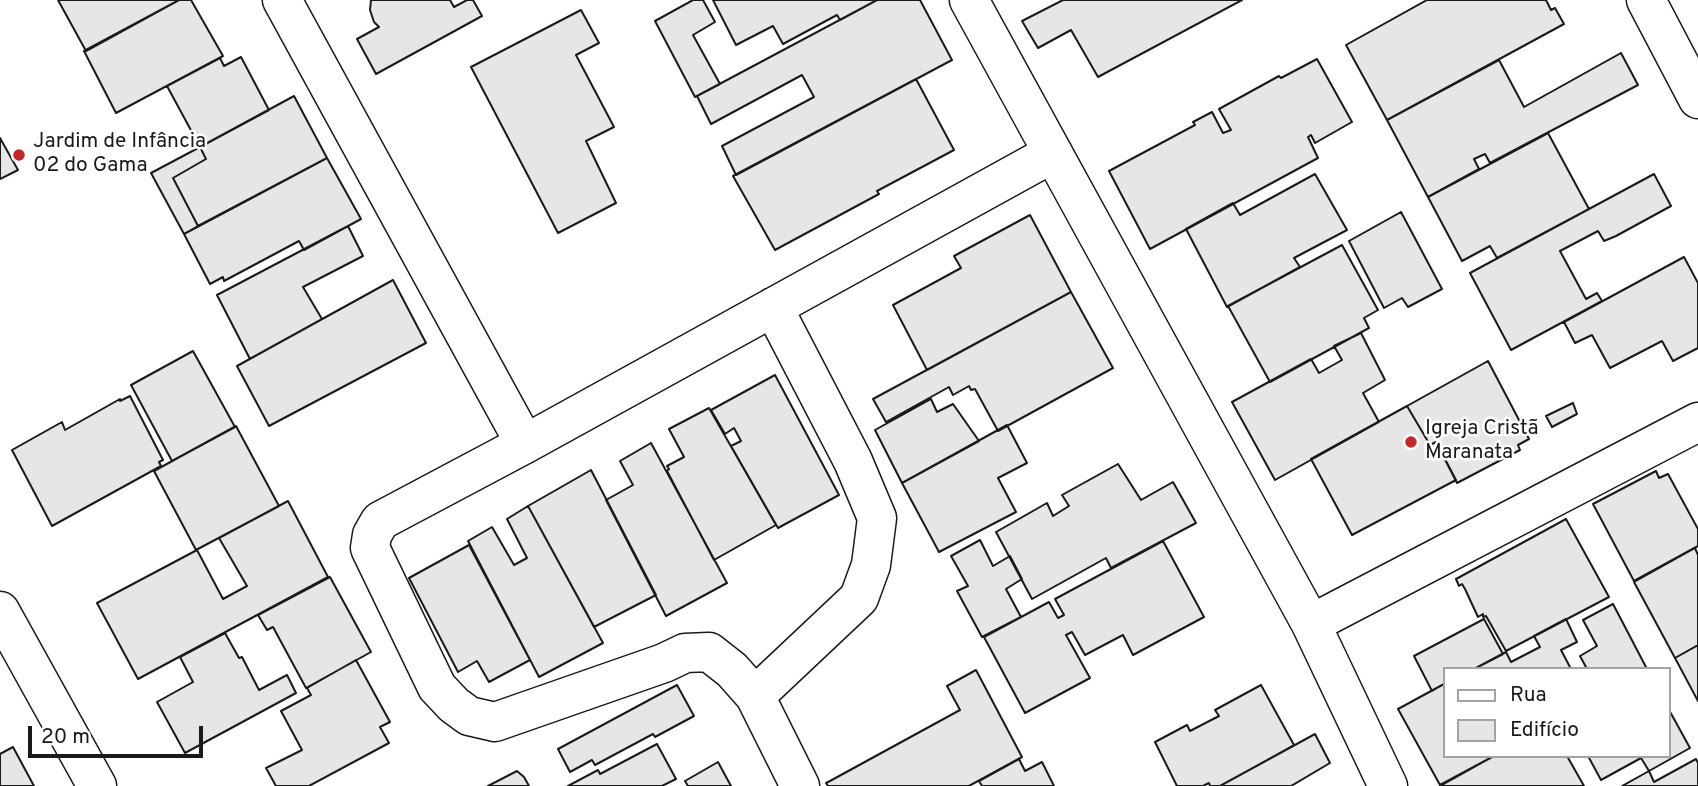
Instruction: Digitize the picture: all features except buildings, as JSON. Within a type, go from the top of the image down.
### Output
[{"type":"street","points":[[282,0],[525,444]]},
{"type":"street","points":[[969,0],[1311,624],[1388,786]]},
{"type":"street","points":[[1646,0],[1698,99]]},
{"type":"street","points":[[800,786],[755,696],[732,670],[709,652],[685,653],[664,663],[495,722],[469,716],[437,687],[370,548],[372,535],[380,521],[1053,153]]},
{"type":"street","points":[[755,696],[859,598],[871,565],[877,518],[853,461],[773,307]]},
{"type":"street","points":[[1311,624],[1698,422]]},
{"type":"street","points":[[0,611],[97,786]]},
{"type":"place","name":"Jardim de Infância 02 do Gama","points":[[19,155]]},
{"type":"place","name":"Igreja Cristã Maranata","points":[[1411,442]]}]
